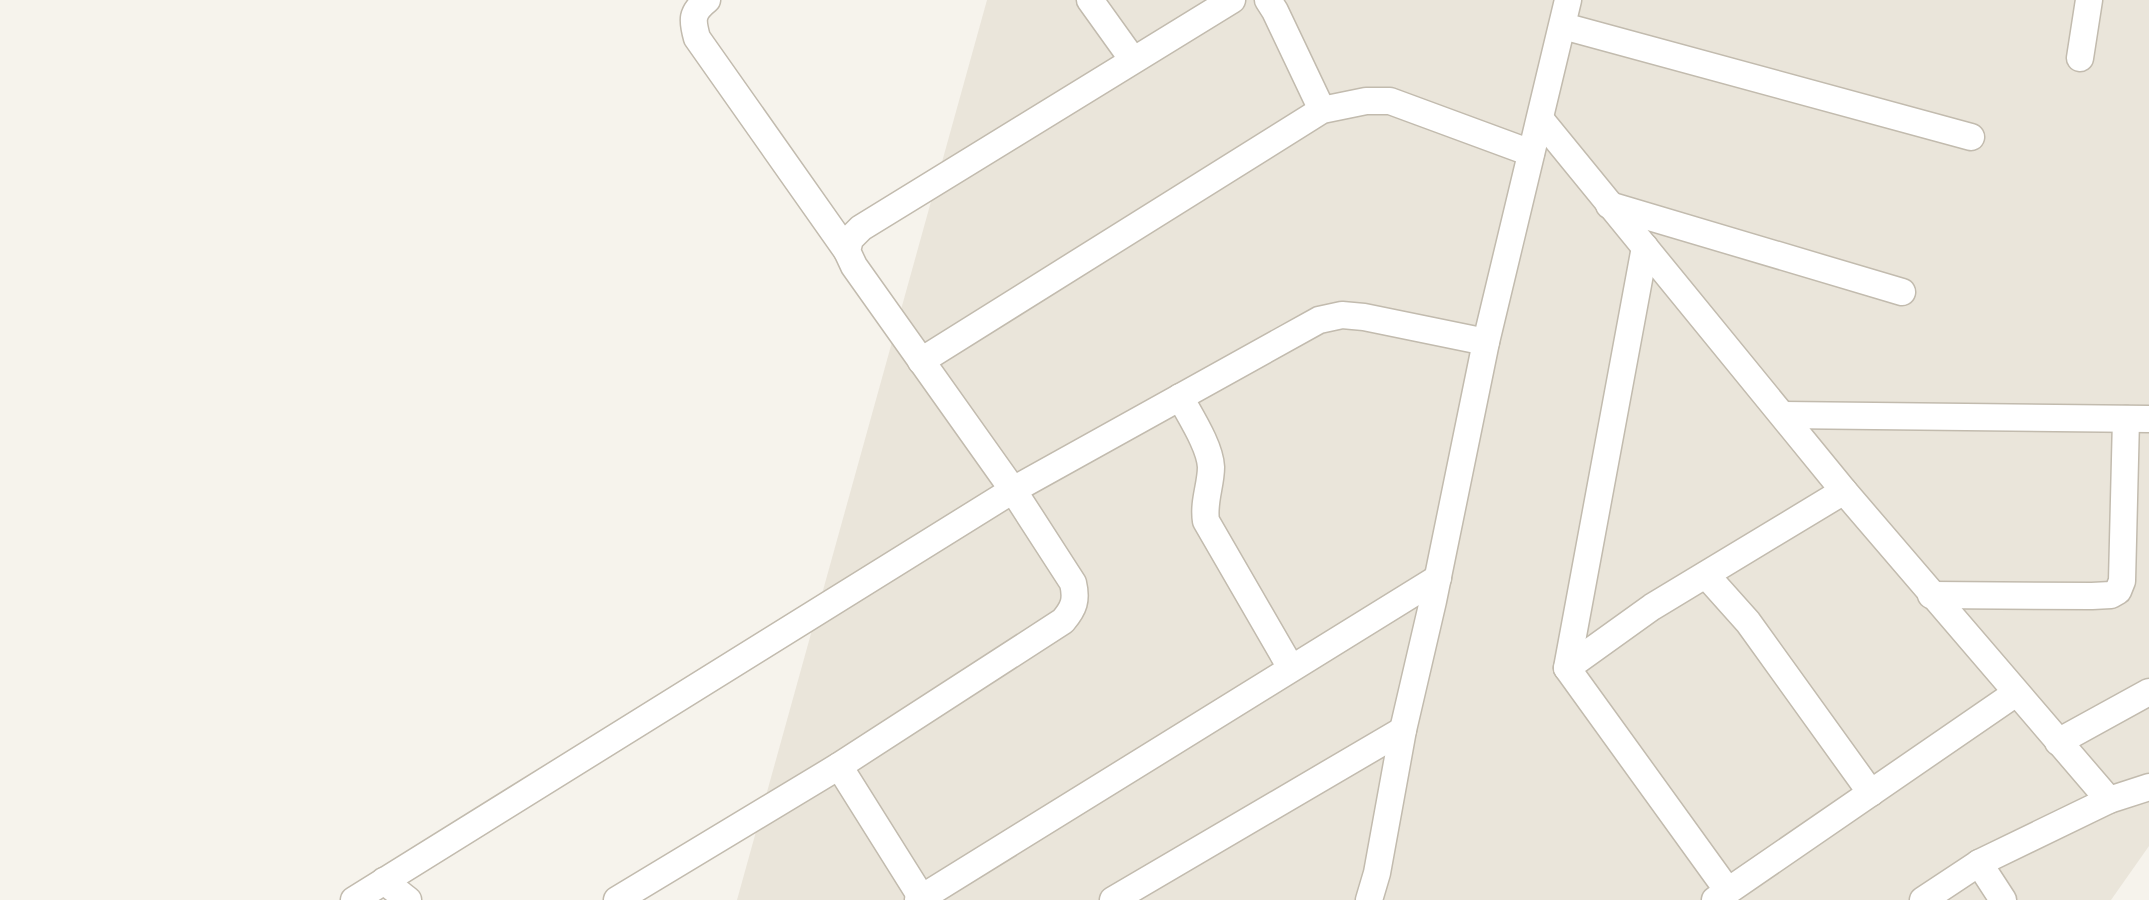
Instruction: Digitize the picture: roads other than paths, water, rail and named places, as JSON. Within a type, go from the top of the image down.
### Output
[{"type":"street","points":[[617,900],[839,766],[1063,621],[1073,608],[1076,596],[1073,584],[1013,490],[854,266],[847,251],[698,38],[692,22],[697,7],[707,0]]},
{"type":"street","points":[[1090,0],[1133,60]]},
{"type":"street","points":[[847,251],[850,239],[861,228],[1232,0]]},
{"type":"street","points":[[1370,900],[1377,872],[1403,730],[1438,578],[1486,342],[1531,153],[1541,120],[1568,0]]},
{"type":"street","points":[[2080,58],[2089,0]]},
{"type":"street","points":[[1278,4],[1322,110]]},
{"type":"street","points":[[1563,26],[1971,137]]},
{"type":"street","points":[[921,361],[1322,110],[1366,101],[1390,101],[1531,153]]},
{"type":"street","points":[[1541,120],[1844,491],[2109,800]]},
{"type":"street","points":[[1609,205],[1902,292]]},
{"type":"street","points":[[1645,247],[1567,668],[1722,895],[2016,693]]},
{"type":"street","points":[[354,900],[1013,490],[1319,320],[1342,315],[1364,317],[1486,342]]},
{"type":"street","points":[[1180,396],[1209,453],[1211,468],[1204,508],[1206,521],[1291,668]]},
{"type":"street","points":[[1783,414],[2138,419],[2122,581],[2118,591],[2111,595],[2092,596],[1932,595]]},
{"type":"street","points":[[1567,668],[1652,608],[1844,491]]},
{"type":"street","points":[[1706,575],[1748,622],[1871,792]]},
{"type":"street","points":[[839,766],[921,899],[1438,578]]},
{"type":"street","points":[[2058,742],[2149,692]]},
{"type":"street","points":[[1113,900],[1403,730]]},
{"type":"street","points":[[1923,900],[1979,863],[2109,800],[2149,788]]},
{"type":"street","points":[[1979,863],[2003,900]]},
{"type":"street","points":[[384,881],[408,900]]}]
